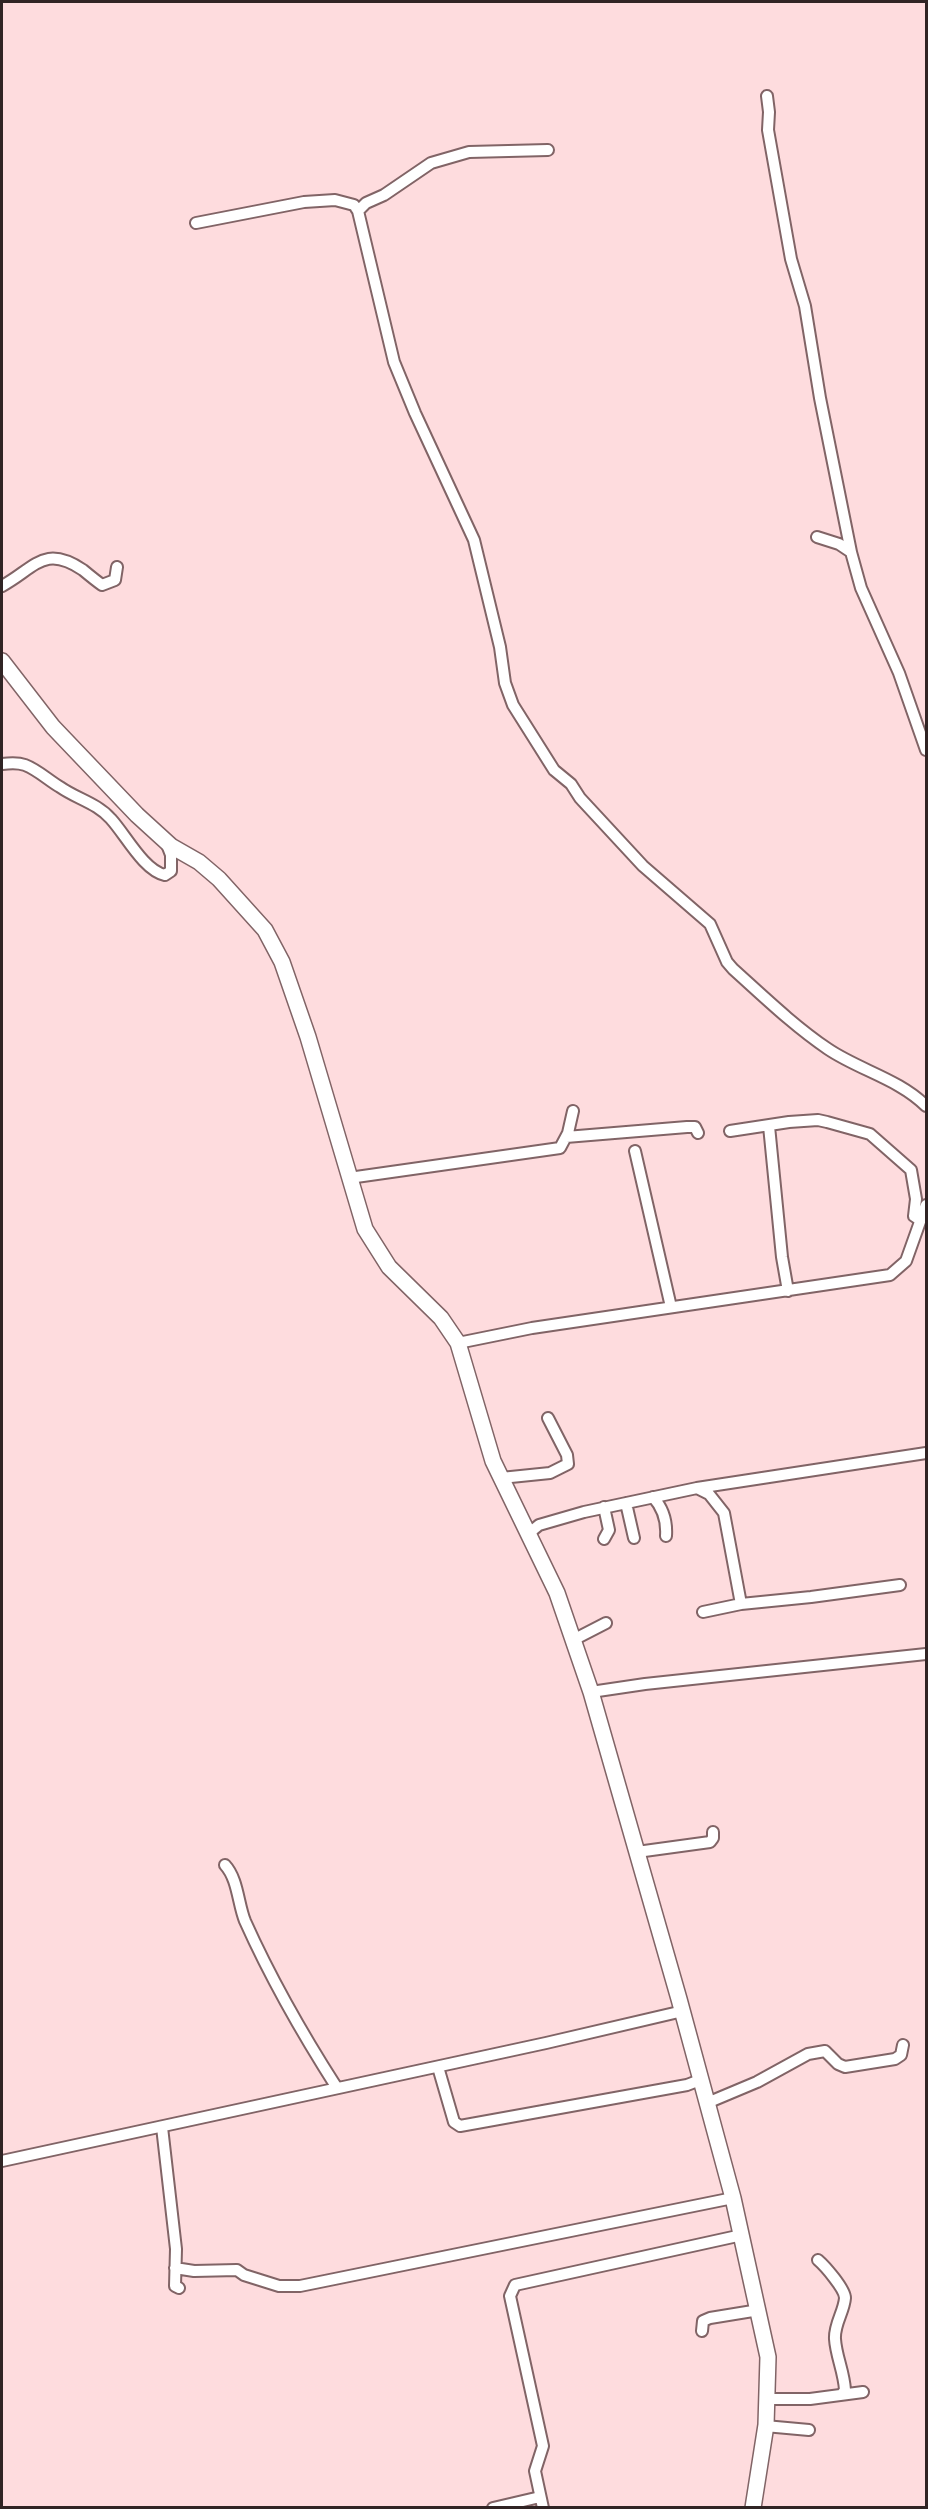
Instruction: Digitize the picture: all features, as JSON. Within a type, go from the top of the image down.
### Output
[{"type":"street","points":[[767,96],[768,130],[791,259],[805,306],[820,398],[851,552],[861,588],[922,718],[927,750]]},
{"type":"street","points":[[358,212],[366,203],[384,195],[431,163],[469,152],[548,150]]},
{"type":"street","points":[[196,223],[304,202],[335,200],[354,205],[358,212],[394,362],[474,540],[501,647],[505,683],[513,705],[554,770],[571,784],[580,798],[642,866],[710,924],[727,962],[733,969],[829,1050],[901,1088],[927,1106]]},
{"type":"street","points":[[817,537],[839,544],[851,552]]},
{"type":"street","points":[[2,586],[45,559],[53,557],[82,570],[102,585],[115,580],[117,567]]},
{"type":"street","points":[[2,661],[53,727],[136,815],[166,842],[199,862],[219,879],[251,912],[273,942],[308,1036],[364,1229],[389,1267],[441,1318],[458,1343],[486,1442],[557,1593],[591,1692],[733,2198],[768,2357],[768,2399],[753,2508]]},
{"type":"street","points":[[2,764],[23,764],[40,772],[64,790],[98,807],[146,861],[159,873],[165,875],[171,871],[171,855],[166,842]]},
{"type":"street","points":[[349,1178],[560,1148],[566,1137],[573,1112]]},
{"type":"street","points":[[730,1131],[818,1120],[870,1134],[911,1170],[916,1199],[914,1216],[920,1220]]},
{"type":"street","points":[[566,1137],[687,1126],[694,1127],[698,1133]]},
{"type":"street","points":[[769,1126],[788,1291]]},
{"type":"street","points":[[635,1151],[670,1307]]},
{"type":"street","points":[[458,1343],[532,1328],[890,1275],[906,1261],[927,1204]]},
{"type":"street","points":[[501,1478],[550,1473],[568,1464],[567,1455],[548,1418]]},
{"type":"street","points":[[528,1534],[539,1526],[604,1507],[696,1488],[927,1453]]},
{"type":"street","points":[[696,1488],[709,1494],[724,1513],[741,1604]]},
{"type":"street","points":[[653,1497],[667,1525],[666,1536]]},
{"type":"street","points":[[626,1503],[634,1538]]},
{"type":"street","points":[[604,1507],[609,1530],[604,1539]]},
{"type":"street","points":[[703,1612],[741,1604],[900,1585]]},
{"type":"street","points":[[573,1640],[606,1623]]},
{"type":"street","points":[[591,1692],[645,1684],[927,1654]]},
{"type":"street","points":[[637,1852],[710,1842],[713,1832]]},
{"type":"street","points":[[225,1865],[236,1890],[244,1919],[270,1973],[337,2088]]},
{"type":"street","points":[[2,2161],[630,2025],[682,2011]]},
{"type":"street","points":[[707,2103],[757,2082],[808,2054],[825,2051],[838,2064],[845,2067],[895,2059],[902,2055],[903,2045]]},
{"type":"street","points":[[438,2067],[454,2122],[460,2126],[687,2085],[700,2080]]},
{"type":"street","points":[[162,2127],[176,2249],[175,2286],[179,2288]]},
{"type":"street","points":[[175,2268],[194,2271],[237,2270],[260,2281],[287,2287],[733,2198]]},
{"type":"street","points":[[493,2508],[542,2502],[535,2471],[543,2446],[510,2296],[515,2285],[742,2235]]},
{"type":"street","points":[[818,2260],[843,2291],[845,2298],[835,2328],[837,2351],[845,2380],[845,2390],[841,2395]]},
{"type":"street","points":[[702,2331],[703,2321],[710,2318],[759,2310]]},
{"type":"street","points":[[768,2399],[800,2397],[810,2399],[863,2392]]},
{"type":"street","points":[[765,2426],[809,2430]]}]
